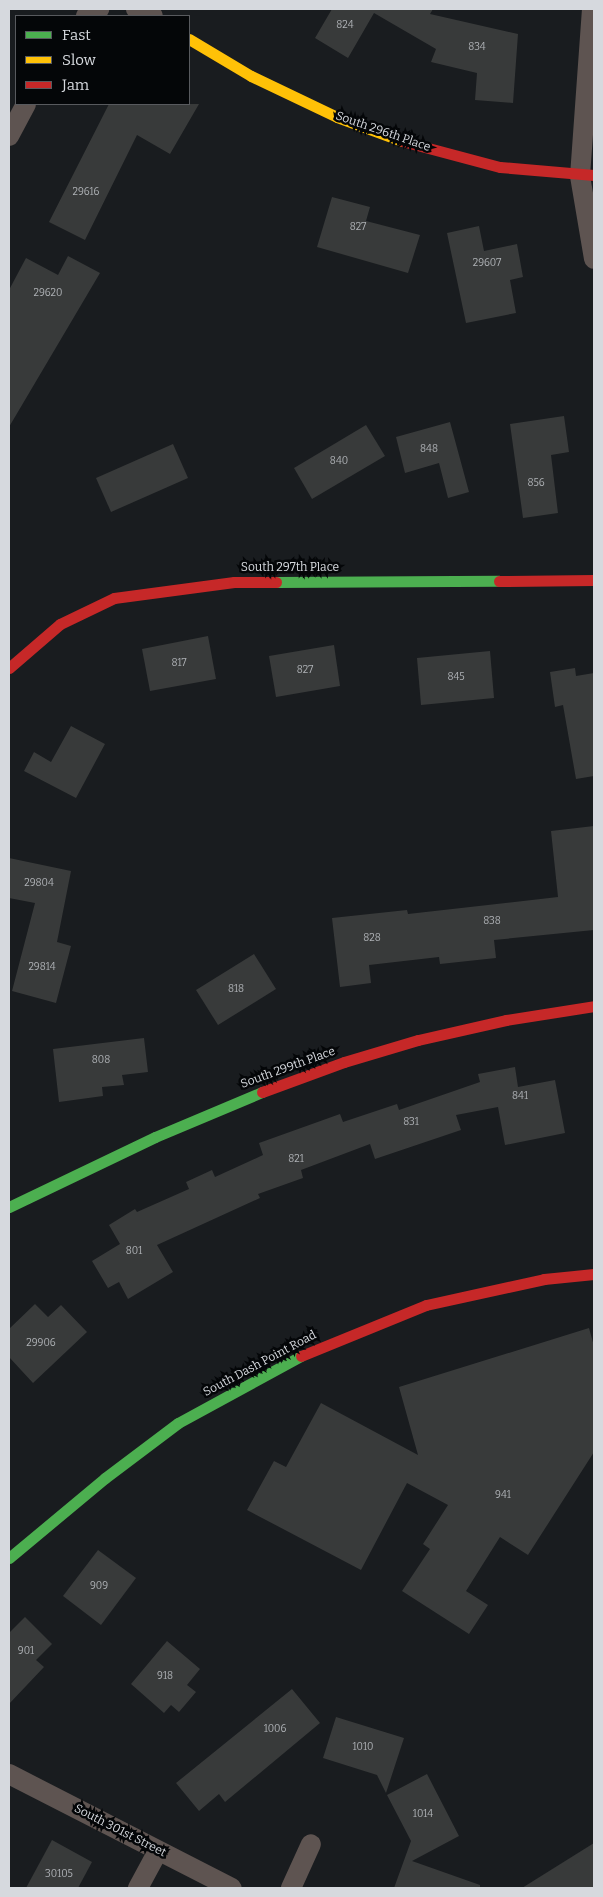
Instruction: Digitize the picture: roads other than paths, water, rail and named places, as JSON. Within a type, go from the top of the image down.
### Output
[{"type":"street","points":[[88,15],[99,9]]},
{"type":"street","points":[[136,9],[151,15]]},
{"type":"street","points":[[592,9],[587,176],[594,259]]},
{"type":"street","name":"South 296th Place","points":[[190,40],[251,76],[337,117],[413,145],[500,167],[587,176]]},
{"type":"street","points":[[9,136],[25,105]]},
{"type":"street","name":"South 297th Place","points":[[9,668],[60,624],[114,598],[234,582],[594,580]]},
{"type":"street","name":"South 299th Place","points":[[9,1207],[155,1137],[269,1089],[344,1062],[418,1040],[506,1020],[594,1006]]},
{"type":"street","name":"South Dash Point Road","points":[[9,1558],[104,1478],[178,1423],[310,1351],[426,1305],[544,1279],[594,1274]]},
{"type":"street","name":"South 301st Street","points":[[9,1774],[232,1888]]},
{"type":"street","points":[[291,1888],[311,1844]]},
{"type":"street","points":[[138,1888],[158,1851]]}]
